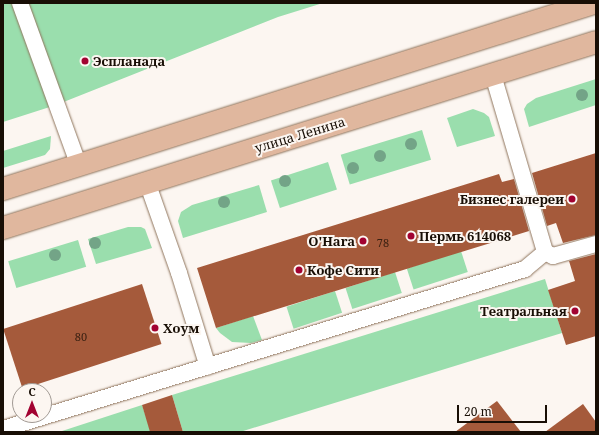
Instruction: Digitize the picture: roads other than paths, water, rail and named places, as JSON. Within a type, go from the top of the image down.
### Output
[{"type":"main road","points":[[3,189],[594,3]]},
{"type":"main road","name":"улица Ленина","points":[[3,228],[596,42]]},
{"type":"lane","points":[[20,3],[79,166]]},
{"type":"lane","points":[[493,75],[546,252],[553,256],[596,244]]},
{"type":"lane","points":[[147,182],[179,272],[208,367]]},
{"type":"lane","points":[[3,429],[525,268],[546,252]]},
{"type":"place","name":"Эспланада","points":[[85,61]]},
{"type":"place","name":"Бизнес галереи","points":[[572,199]]},
{"type":"place","name":"Пермь 614068","points":[[411,236]]},
{"type":"place","name":"O'Hara","points":[[363,241]]},
{"type":"place","name":"Кофе Сити","points":[[299,270]]},
{"type":"place","name":"Театральная","points":[[575,311]]},
{"type":"place","name":"Хоум","points":[[155,328]]}]
